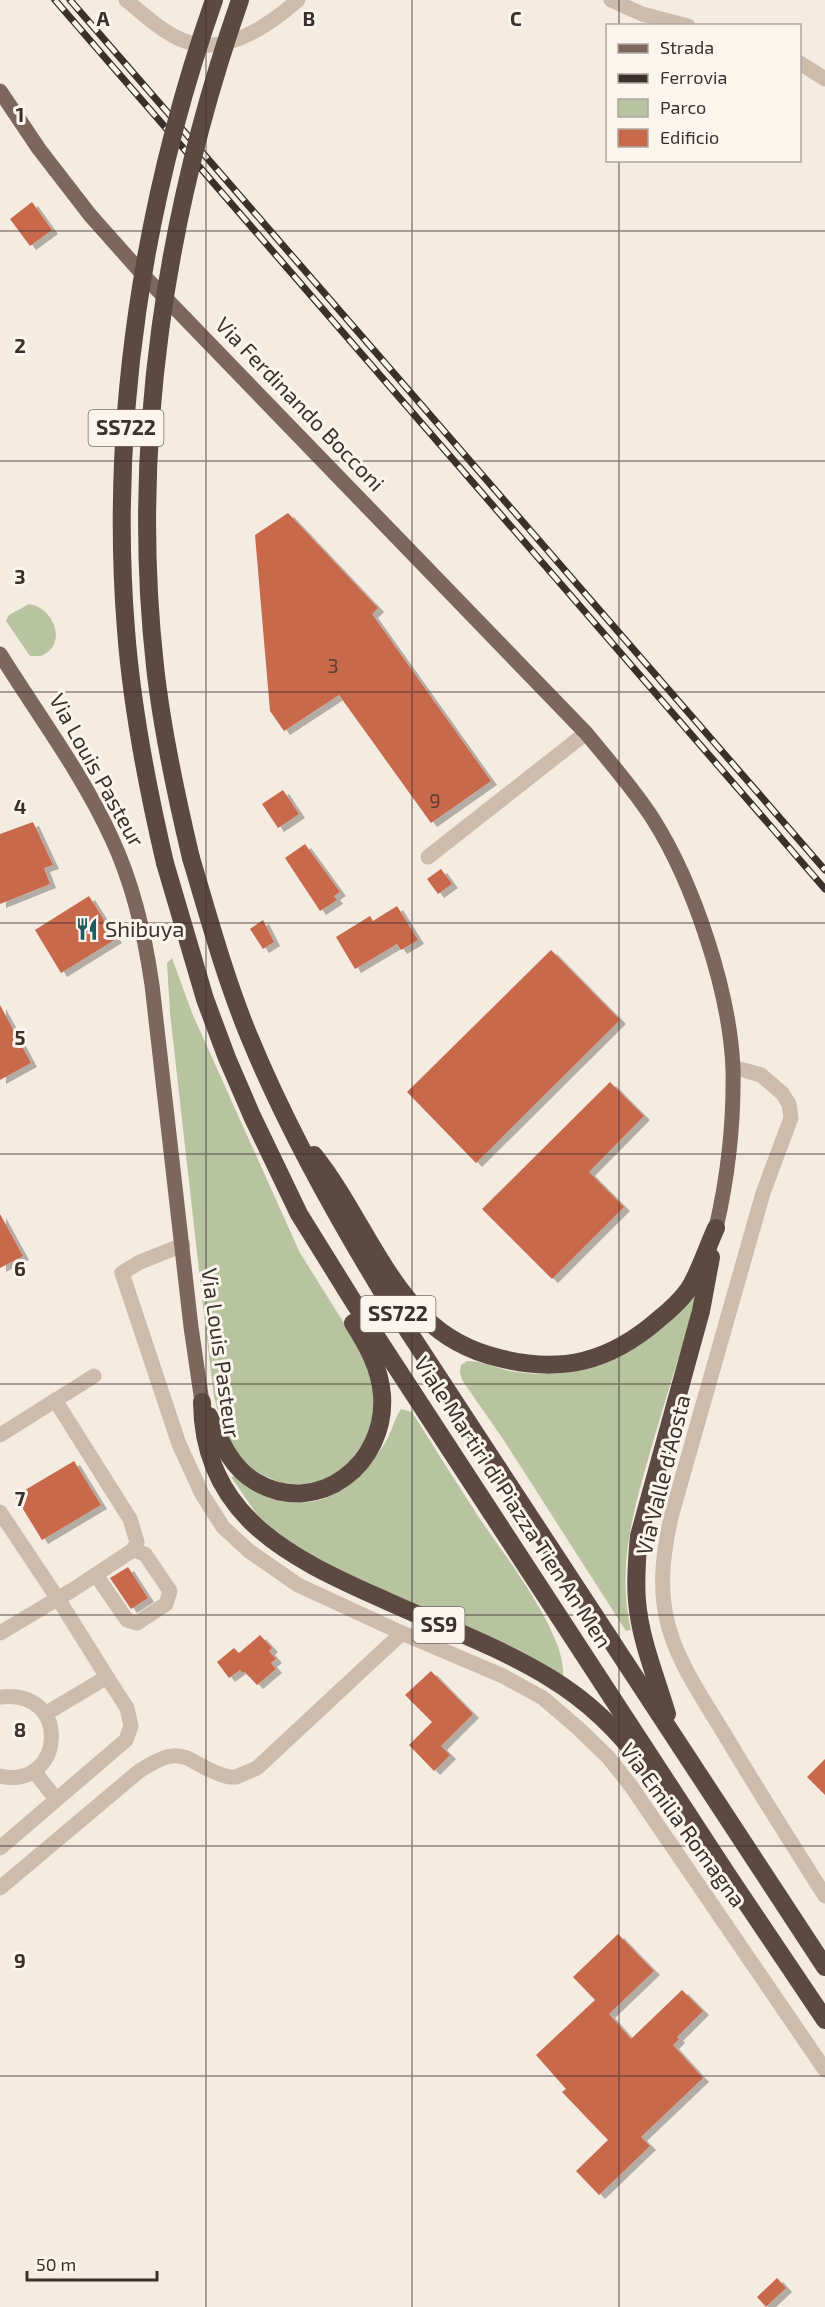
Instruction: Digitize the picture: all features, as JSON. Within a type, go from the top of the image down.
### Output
[{"type":"highway","name":"Viale Martiri di Piazza Tien An Men","points":[[214,0],[176,119],[146,259],[134,341],[121,488],[123,585],[130,676],[144,772],[165,863],[205,999],[227,1058],[298,1215],[705,1839]]},
{"type":"highway","name":"Viale Martiri di Piazza Tien An Men","points":[[240,0],[211,85],[181,210],[168,279],[151,422],[148,538],[155,664],[170,764],[191,858],[232,992],[266,1077],[330,1203],[380,1288],[825,1967]]},
{"type":"highway","points":[[288,1121],[331,1176],[380,1257],[422,1316],[440,1332],[463,1346],[517,1363],[546,1366],[576,1363],[614,1350],[638,1337],[689,1289],[716,1228]]},
{"type":"highway","name":"SS722","points":[[202,1402],[230,1457],[255,1481],[280,1492],[312,1493],[326,1489],[341,1481],[365,1456],[380,1420],[382,1397],[377,1370],[370,1351],[316,1259],[298,1215]]},
{"type":"highway","points":[[674,1735],[642,1633],[637,1602],[636,1566],[641,1525],[701,1311],[716,1228]]},
{"type":"highway","name":"Via Louis Pasteur","points":[[202,1402],[202,1425],[223,1483],[252,1523],[273,1542],[321,1572],[513,1659],[573,1693],[593,1709],[627,1744],[671,1804],[705,1839]]},
{"type":"highway","name":"SS9","points":[[705,1839],[825,2020]]},
{"type":"main road","name":"Via Ferdinando Bocconi","points":[[0,91],[39,149],[83,206],[146,278],[586,733],[629,784],[653,820],[675,858],[693,900],[719,982],[733,1067],[729,1164],[716,1228]]},
{"type":"main road","name":"Via Louis Pasteur","points":[[0,654],[80,780],[112,838],[122,864],[147,956],[202,1402]]},
{"type":"street","points":[[126,0],[180,39],[195,44],[214,45],[255,32],[298,0]]},
{"type":"street","points":[[611,0],[642,14],[680,24]]},
{"type":"street","points":[[801,64],[825,79]]},
{"type":"street","points":[[428,857],[586,733]]},
{"type":"street","name":"Via Valle d'Aosta","points":[[733,1067],[761,1075],[777,1089],[789,1104],[791,1118],[762,1193],[671,1516],[662,1587],[666,1616],[674,1646],[725,1735],[825,1896]]},
{"type":"street","name":"Via Emilia Romagna","points":[[183,1245],[140,1262],[122,1273],[179,1444],[202,1494],[223,1527],[249,1551],[298,1585],[502,1676],[543,1698],[578,1728],[608,1757],[632,1786],[825,2070]]},
{"type":"street","points":[[0,1435],[94,1376]]},
{"type":"street","points":[[0,1633],[96,1575],[133,1550],[136,1542],[129,1519],[55,1400]]},
{"type":"street","points":[[0,1512],[127,1708],[131,1726],[126,1740],[0,1848]]},
{"type":"street","points":[[96,1575],[127,1620],[137,1623],[166,1604],[170,1591],[145,1554],[133,1550]]},
{"type":"street","points":[[0,1888],[138,1772],[159,1759],[166,1756],[185,1757],[229,1777],[236,1777],[257,1768],[402,1633]]},
{"type":"street","points":[[45,1714],[106,1677]]},
{"type":"street","points":[[0,1697],[12,1695],[36,1704],[45,1714],[52,1734],[52,1745],[48,1755],[34,1771],[22,1777],[0,1776]]},
{"type":"street","points":[[34,1771],[56,1799]]},
{"type":"green space","points":[[29,604],[45,612],[51,619],[56,635],[50,650],[41,656],[30,656],[6,621],[9,615]]},
{"type":"green space","points":[[172,958],[192,1013],[300,1253],[359,1347],[377,1392],[371,1426],[363,1443],[345,1468],[327,1480],[306,1485],[281,1483],[256,1472],[242,1461],[225,1434],[219,1415],[214,1397],[170,1013],[167,963]]},
{"type":"green space","points":[[694,1294],[698,1295],[633,1516],[625,1584],[631,1630],[626,1631],[503,1439],[462,1380],[461,1365],[467,1361],[473,1361],[510,1371],[544,1374],[594,1367],[637,1347],[657,1332]]},
{"type":"green space","points":[[401,1409],[412,1412],[531,1594],[555,1638],[563,1676],[522,1653],[322,1562],[278,1534],[258,1516],[231,1477],[233,1476],[257,1492],[274,1499],[292,1503],[324,1498],[338,1492],[364,1471],[385,1443]]},
{"type":"building","points":[[32,202],[52,230],[30,246],[10,219]]},
{"type":"building","points":[[288,513],[378,608],[372,614],[491,781],[431,823],[339,695],[284,731],[270,711],[255,535]]},
{"type":"building","points":[[283,790],[299,814],[278,828],[262,804]]},
{"type":"building","points":[[33,822],[53,865],[44,868],[50,884],[0,904],[0,834]]},
{"type":"building","points":[[305,844],[340,892],[334,896],[337,900],[320,911],[285,858]]},
{"type":"building","points":[[441,869],[452,884],[438,894],[427,879]]},
{"type":"building","points":[[89,896],[116,939],[61,973],[35,930]]},
{"type":"building","points":[[397,906],[418,940],[401,950],[397,944],[355,969],[336,937],[370,916],[373,921]]},
{"type":"building","points":[[263,920],[274,942],[263,949],[250,929]]},
{"type":"building","points":[[551,950],[620,1020],[476,1163],[407,1092]]},
{"type":"building","points":[[0,1005],[31,1063],[0,1080]]},
{"type":"building","points":[[610,1082],[644,1116],[589,1172],[624,1207],[552,1279],[482,1209]]},
{"type":"building","points":[[0,1214],[23,1256],[0,1268]]},
{"type":"building","points":[[74,1461],[101,1505],[42,1540],[15,1496]]},
{"type":"building","points":[[128,1567],[148,1598],[131,1609],[110,1578]]},
{"type":"building","points":[[260,1635],[272,1648],[269,1651],[276,1659],[271,1663],[276,1669],[257,1685],[245,1672],[240,1670],[229,1678],[217,1662],[234,1648],[239,1653]]},
{"type":"building","points":[[431,1671],[473,1714],[441,1746],[450,1755],[434,1771],[409,1745],[432,1722],[405,1695]]},
{"type":"building","points":[[825,1759],[825,1795],[807,1777]]},
{"type":"building","points":[[618,1934],[654,1971],[609,2014],[631,2039],[682,1990],[703,2011],[677,2037],[679,2039],[673,2045],[703,2078],[641,2137],[650,2146],[599,2195],[576,2171],[608,2140],[562,2092],[566,2089],[536,2055],[595,2000],[573,1977]]},
{"type":"building","points":[[777,2278],[786,2288],[766,2307],[757,2297]]},
{"type":"railway","points":[[55,0],[825,889]]},
{"type":"railway","points":[[70,0],[825,870]]},
{"type":"place","name":"Shibuya","points":[[87,929]]}]
